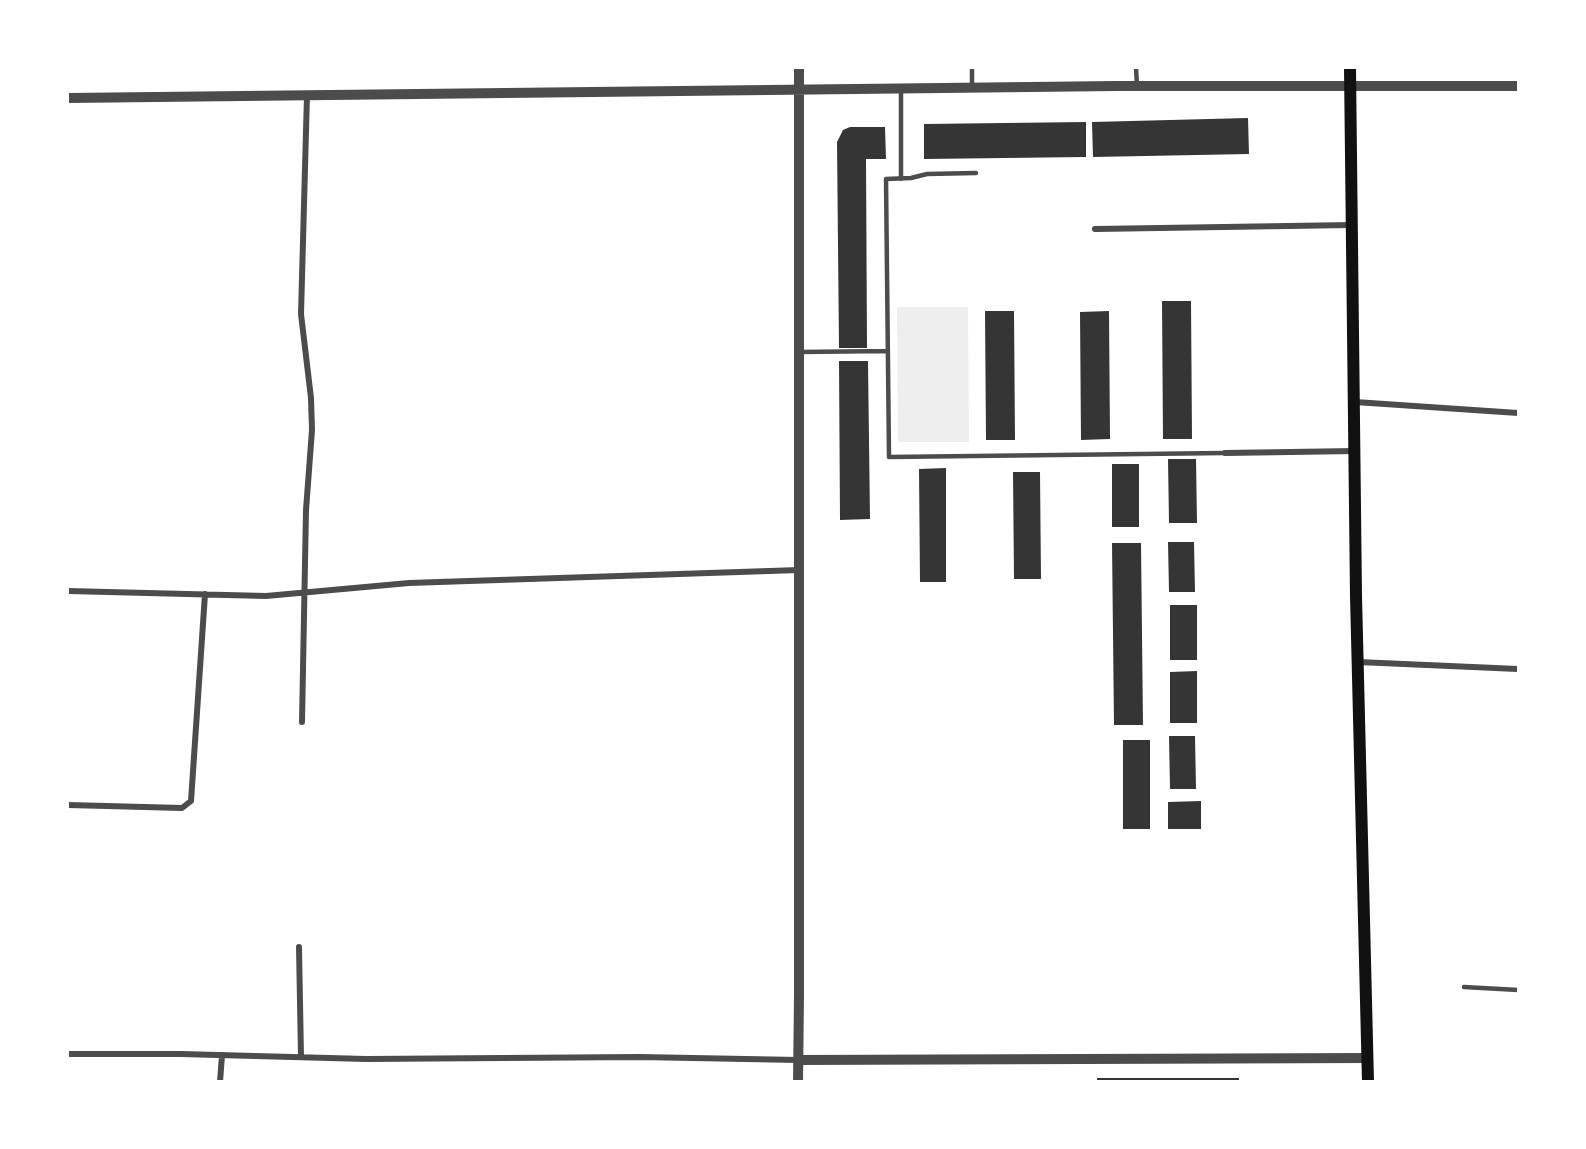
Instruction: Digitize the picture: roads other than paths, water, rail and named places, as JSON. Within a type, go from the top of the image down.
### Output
[{"type":"main road","points":[[1350,68],[1358,662],[1368,1082]]},
{"type":"street","points":[[798,1082],[799,68]]},
{"type":"street","points":[[68,98],[972,87],[1518,86]]},
{"type":"street","points":[[302,722],[303,594],[312,430],[301,314],[307,95]]},
{"type":"street","points":[[1095,229],[1353,225]]},
{"type":"street","points":[[1355,402],[1518,413]]},
{"type":"street","points":[[1225,453],[1355,451]]},
{"type":"street","points":[[68,591],[266,596],[409,583],[800,570]]},
{"type":"street","points":[[68,805],[183,808],[190,801],[205,594]]},
{"type":"street","points":[[1358,662],[1518,669]]},
{"type":"street","points":[[299,947],[300,1057]]},
{"type":"street","points":[[68,1054],[366,1059],[1368,1058]]},
{"type":"street","points":[[220,1082],[222,1055]]},
{"type":"lane","points":[[972,68],[972,87]]},
{"type":"lane","points":[[1136,68],[1137,86]]},
{"type":"lane","points":[[901,88],[901,179]]},
{"type":"lane","points":[[976,173],[927,174],[911,178],[886,179],[890,458],[1225,453]]},
{"type":"lane","points":[[799,352],[888,351]]},
{"type":"lane","points":[[1464,987],[1518,990]]}]
